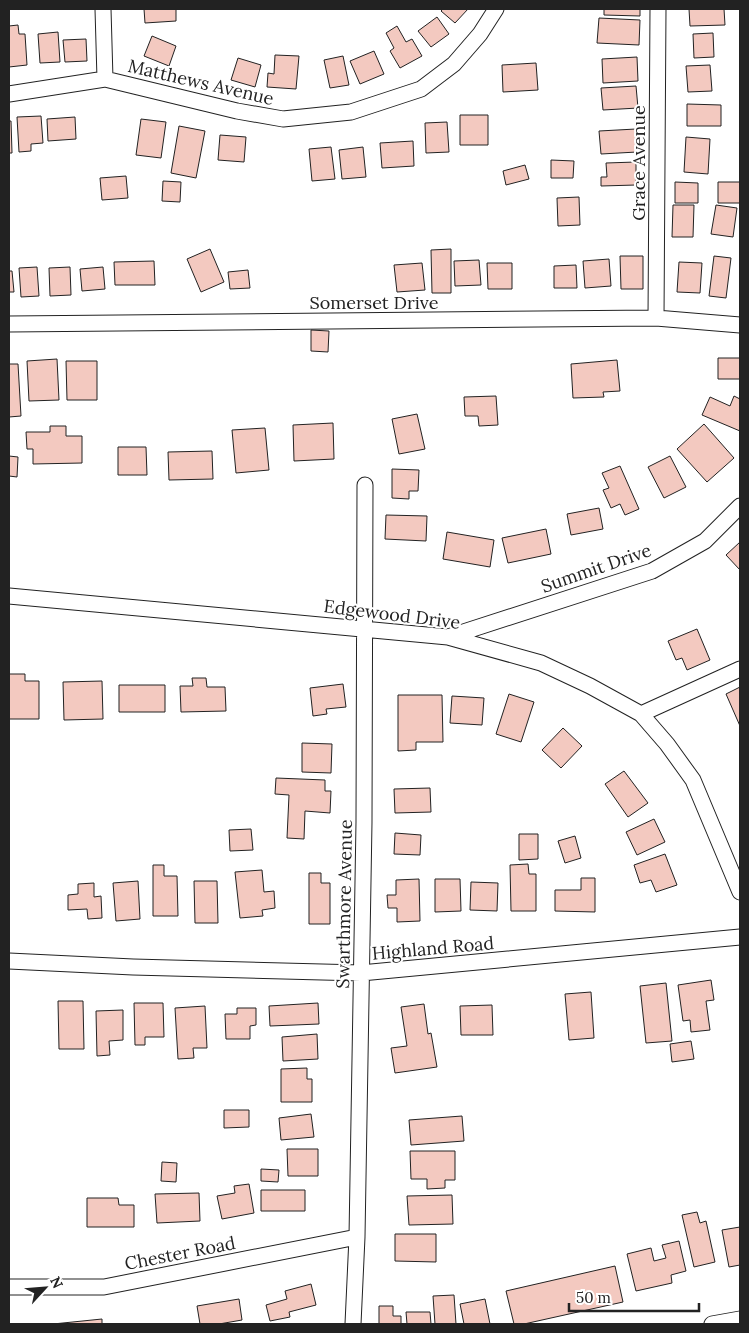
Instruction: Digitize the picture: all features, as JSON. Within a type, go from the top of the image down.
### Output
[{"type":"street","points":[[103,9],[105,79]]},
{"type":"street","name":"Matthews Avenue","points":[[9,94],[105,79],[237,111],[283,119],[351,112],[421,89],[454,64],[480,34],[496,9]]},
{"type":"street","name":"Grace Avenue","points":[[656,318],[658,9]]},
{"type":"street","points":[[740,314],[740,325]]},
{"type":"street","name":"Somerset Drive","points":[[9,324],[656,318],[740,325]]},
{"type":"street","name":"Swarthmore Avenue","points":[[353,1324],[357,1237],[364,822],[365,485]]},
{"type":"street","name":"Summit Drive","points":[[448,637],[652,571],[705,541],[740,506]]},
{"type":"street","name":"Edgewood Drive","points":[[9,596],[448,637],[541,663],[590,686],[641,714],[667,744],[693,780],[740,892]]},
{"type":"street","points":[[641,714],[740,669]]},
{"type":"street","name":"Highland Road","points":[[9,961],[143,968],[361,973],[740,937]]},
{"type":"street","name":"Chester Road","points":[[9,1287],[104,1287],[357,1237]]},
{"type":"street","points":[[712,1324],[740,1319]]},
{"type":"building","points":[[144,9],[176,9],[176,21],[145,23]]},
{"type":"building","points":[[443,9],[468,9],[455,23],[441,11]]},
{"type":"building","points":[[604,9],[640,9],[640,16],[604,15]]},
{"type":"building","points":[[689,9],[724,9],[725,25],[690,26]]},
{"type":"building","points":[[437,17],[449,34],[431,47],[418,31]]},
{"type":"building","points":[[599,18],[640,20],[639,45],[597,43]]},
{"type":"building","points":[[18,25],[19,34],[25,34],[27,65],[9,67],[9,26]]},
{"type":"building","points":[[397,26],[406,42],[412,39],[422,56],[400,68],[390,51],[394,48],[386,33]]},
{"type":"building","points":[[58,32],[60,62],[40,63],[38,34]]},
{"type":"building","points":[[713,33],[714,57],[694,58],[693,34]]},
{"type":"building","points":[[152,36],[176,46],[169,66],[144,56]]},
{"type":"building","points":[[86,39],[87,61],[65,62],[63,40]]},
{"type":"building","points":[[374,51],[384,74],[360,84],[350,61]]},
{"type":"building","points":[[275,55],[299,56],[296,89],[267,87],[268,73],[274,74]]},
{"type":"building","points":[[343,56],[349,85],[330,88],[324,60]]},
{"type":"building","points":[[637,57],[638,81],[603,83],[602,59]]},
{"type":"building","points":[[238,58],[261,65],[255,87],[231,80]]},
{"type":"building","points":[[536,63],[538,90],[503,92],[502,65]]},
{"type":"building","points":[[710,65],[712,91],[688,92],[686,66]]},
{"type":"building","points":[[636,86],[638,108],[603,110],[601,88]]},
{"type":"building","points":[[687,104],[721,105],[721,126],[687,126]]},
{"type":"building","points":[[460,115],[488,115],[488,145],[460,145]]},
{"type":"building","points":[[41,116],[43,143],[31,144],[31,151],[19,152],[17,117]]},
{"type":"building","points":[[75,117],[76,139],[48,141],[47,119]]},
{"type":"building","points":[[141,119],[166,122],[161,158],[136,155]]},
{"type":"building","points":[[9,121],[11,121],[12,153],[9,153]]},
{"type":"building","points":[[447,122],[449,152],[426,153],[425,123]]},
{"type":"building","points":[[179,126],[205,131],[196,178],[171,173]]},
{"type":"building","points":[[636,129],[637,152],[601,154],[599,131]]},
{"type":"building","points":[[220,135],[246,137],[244,162],[218,160]]},
{"type":"building","points":[[686,137],[710,139],[708,174],[684,172]]},
{"type":"building","points":[[413,141],[414,166],[382,168],[380,143]]},
{"type":"building","points":[[331,147],[335,179],[312,181],[309,149]]},
{"type":"building","points":[[363,147],[366,177],[342,179],[339,150]]},
{"type":"building","points":[[551,160],[574,161],[573,178],[551,178]]},
{"type":"building","points":[[636,162],[636,185],[601,186],[601,177],[607,177],[606,163]]},
{"type":"building","points":[[525,165],[529,179],[506,185],[503,171]]},
{"type":"building","points":[[126,176],[128,198],[102,200],[100,178]]},
{"type":"building","points":[[163,181],[181,182],[180,202],[162,201]]},
{"type":"building","points":[[675,182],[698,183],[698,203],[675,203]]},
{"type":"building","points":[[718,182],[740,182],[740,203],[718,203]]},
{"type":"building","points":[[579,197],[580,225],[558,226],[557,198]]},
{"type":"building","points":[[673,205],[694,205],[693,237],[672,237]]},
{"type":"building","points":[[716,205],[737,208],[733,237],[711,234]]},
{"type":"building","points":[[210,249],[224,282],[201,292],[187,259]]},
{"type":"building","points":[[451,249],[451,293],[432,293],[431,250]]},
{"type":"building","points":[[620,256],[643,256],[643,289],[621,289]]},
{"type":"building","points":[[714,256],[731,258],[726,298],[709,296]]},
{"type":"building","points":[[609,259],[611,286],[585,288],[583,261]]},
{"type":"building","points":[[479,260],[481,285],[455,286],[454,261]]},
{"type":"building","points":[[154,261],[155,285],[115,285],[114,262]]},
{"type":"building","points":[[679,262],[702,263],[700,293],[677,292]]},
{"type":"building","points":[[422,263],[425,290],[397,292],[394,265]]},
{"type":"building","points":[[487,263],[512,263],[512,289],[488,289]]},
{"type":"building","points":[[576,265],[577,288],[554,288],[554,266]]},
{"type":"building","points":[[37,267],[39,296],[21,297],[19,268]]},
{"type":"building","points":[[70,267],[71,295],[50,296],[49,268]]},
{"type":"building","points":[[103,267],[105,289],[82,291],[80,269]]},
{"type":"building","points":[[248,270],[250,288],[230,289],[228,272]]},
{"type":"building","points":[[9,271],[12,271],[14,292],[9,292]]},
{"type":"building","points":[[311,330],[329,331],[328,352],[311,351]]},
{"type":"building","points":[[718,358],[740,358],[740,379],[718,379]]},
{"type":"building","points":[[57,359],[59,400],[29,401],[27,361]]},
{"type":"building","points":[[617,360],[620,391],[603,392],[604,397],[573,398],[571,364]]},
{"type":"building","points":[[66,361],[97,361],[97,400],[67,400]]},
{"type":"building","points":[[9,364],[18,364],[21,416],[9,417]]},
{"type":"building","points":[[496,396],[498,425],[479,426],[478,416],[465,416],[464,397]]},
{"type":"building","points":[[734,396],[740,399],[740,431],[702,415],[710,397],[730,406]]},
{"type":"building","points":[[417,414],[425,449],[399,454],[392,419]]},
{"type":"building","points":[[333,423],[334,459],[294,461],[293,425]]},
{"type":"building","points":[[704,424],[734,458],[707,482],[677,449]]},
{"type":"building","points":[[50,426],[66,426],[66,436],[82,436],[82,463],[33,464],[33,449],[27,449],[26,432],[50,432]]},
{"type":"building","points":[[265,428],[269,470],[236,473],[232,430]]},
{"type":"building","points":[[118,447],[146,447],[147,475],[118,475]]},
{"type":"building","points":[[212,451],[213,479],[169,480],[168,452]]},
{"type":"building","points":[[9,456],[18,457],[17,477],[9,476]]},
{"type":"building","points":[[670,456],[686,487],[664,498],[648,467]]},
{"type":"building","points":[[620,466],[639,509],[625,515],[620,504],[611,508],[603,490],[609,488],[602,473]]},
{"type":"building","points":[[392,469],[419,470],[418,491],[409,491],[409,499],[392,498]]},
{"type":"building","points":[[599,508],[603,529],[571,535],[567,514]]},
{"type":"building","points":[[386,515],[427,516],[426,541],[385,539]]},
{"type":"building","points":[[546,529],[551,554],[508,563],[502,538]]},
{"type":"building","points":[[447,532],[494,540],[490,567],[443,559]]},
{"type":"building","points":[[740,542],[740,570],[726,555]]},
{"type":"building","points":[[697,629],[710,660],[687,670],[682,658],[676,660],[668,641]]},
{"type":"building","points":[[9,674],[25,674],[25,681],[39,681],[39,719],[9,719]]},
{"type":"building","points":[[192,678],[206,678],[207,687],[225,687],[226,711],[181,712],[180,686],[193,686]]},
{"type":"building","points":[[102,681],[103,719],[64,720],[63,682]]},
{"type":"building","points":[[343,684],[346,707],[326,709],[327,714],[313,716],[310,688]]},
{"type":"building","points":[[119,685],[165,685],[165,712],[119,712]]},
{"type":"building","points":[[740,687],[740,726],[726,694]]},
{"type":"building","points":[[509,694],[534,702],[521,742],[496,734]]},
{"type":"building","points":[[398,695],[442,695],[443,742],[416,742],[416,750],[398,751]]},
{"type":"building","points":[[452,696],[484,698],[482,725],[450,723]]},
{"type":"building","points":[[563,728],[582,746],[561,768],[542,750]]},
{"type":"building","points":[[302,743],[332,744],[331,773],[302,772]]},
{"type":"building","points":[[624,771],[648,803],[628,817],[605,784]]},
{"type":"building","points":[[276,778],[325,780],[325,791],[331,791],[330,813],[305,811],[304,839],[287,838],[289,795],[275,794]]},
{"type":"building","points":[[430,788],[431,812],[395,813],[394,789]]},
{"type":"building","points":[[654,819],[665,842],[637,855],[626,832]]},
{"type":"building","points":[[251,829],[253,850],[230,851],[229,830]]},
{"type":"building","points":[[395,833],[421,835],[420,855],[394,854]]},
{"type":"building","points":[[519,834],[538,834],[538,859],[519,860]]},
{"type":"building","points":[[575,836],[581,858],[565,863],[558,841]]},
{"type":"building","points":[[665,854],[677,885],[656,892],[651,880],[640,883],[634,865]]},
{"type":"building","points":[[528,864],[529,874],[536,874],[536,911],[511,911],[510,865]]},
{"type":"building","points":[[153,865],[164,865],[164,876],[177,876],[178,916],[153,916]]},
{"type":"building","points":[[262,870],[264,892],[274,891],[275,908],[262,910],[263,916],[240,918],[235,872]]},
{"type":"building","points":[[309,873],[321,873],[321,883],[330,883],[330,924],[309,924]]},
{"type":"building","points":[[581,878],[595,878],[595,912],[555,911],[555,890],[581,890]]},
{"type":"building","points":[[419,879],[420,921],[397,922],[397,908],[388,908],[387,895],[396,895],[396,880]]},
{"type":"building","points":[[435,879],[460,879],[461,911],[435,912]]},
{"type":"building","points":[[138,881],[140,919],[116,921],[113,883]]},
{"type":"building","points":[[194,881],[217,881],[218,923],[195,923]]},
{"type":"building","points":[[471,882],[498,883],[497,911],[470,910]]},
{"type":"building","points":[[94,883],[94,897],[101,896],[102,918],[88,919],[87,909],[68,910],[68,895],[78,894],[78,884]]},
{"type":"building","points":[[711,980],[714,1000],[706,1001],[710,1030],[691,1032],[690,1020],[683,1021],[678,985]]},
{"type":"building","points":[[666,983],[672,1041],[646,1043],[640,986]]},
{"type":"building","points":[[591,992],[594,1038],[569,1040],[565,994]]},
{"type":"building","points":[[58,1001],[83,1001],[84,1049],[59,1049]]},
{"type":"building","points":[[134,1003],[163,1003],[164,1037],[145,1037],[145,1045],[135,1045]]},
{"type":"building","points":[[318,1003],[319,1024],[270,1026],[269,1006]]},
{"type":"building","points":[[424,1004],[428,1034],[431,1033],[437,1067],[395,1073],[391,1048],[407,1046],[401,1007]]},
{"type":"building","points":[[492,1005],[493,1035],[461,1035],[460,1006]]},
{"type":"building","points":[[205,1006],[207,1048],[193,1048],[194,1058],[178,1059],[175,1008]]},
{"type":"building","points":[[237,1008],[256,1008],[256,1025],[250,1026],[250,1039],[226,1039],[225,1014],[237,1014]]},
{"type":"building","points":[[123,1010],[123,1040],[109,1041],[110,1055],[97,1056],[96,1011]]},
{"type":"building","points":[[317,1034],[318,1059],[283,1061],[282,1037]]},
{"type":"building","points":[[691,1041],[694,1059],[672,1062],[670,1044]]},
{"type":"building","points":[[307,1068],[307,1079],[312,1079],[312,1102],[281,1102],[281,1069]]},
{"type":"building","points":[[224,1110],[249,1110],[249,1127],[224,1128]]},
{"type":"building","points":[[311,1114],[314,1137],[281,1140],[279,1118]]},
{"type":"building","points":[[462,1116],[464,1141],[411,1145],[409,1120]]},
{"type":"building","points":[[287,1149],[318,1149],[318,1176],[288,1176]]},
{"type":"building","points":[[410,1151],[455,1151],[455,1180],[445,1180],[445,1188],[427,1189],[427,1179],[411,1179]]},
{"type":"building","points":[[162,1162],[177,1163],[176,1182],[161,1181]]},
{"type":"building","points":[[261,1169],[279,1170],[278,1182],[261,1181]]},
{"type":"building","points":[[249,1184],[254,1213],[222,1219],[217,1196],[235,1193],[234,1186]]},
{"type":"building","points":[[261,1190],[305,1190],[305,1211],[261,1211]]},
{"type":"building","points":[[199,1193],[200,1221],[157,1223],[155,1194]]},
{"type":"building","points":[[452,1195],[453,1224],[409,1225],[407,1196]]},
{"type":"building","points":[[87,1198],[118,1198],[119,1205],[134,1205],[134,1227],[87,1227]]},
{"type":"building","points":[[697,1212],[700,1223],[706,1221],[715,1262],[694,1267],[682,1215]]},
{"type":"building","points":[[740,1227],[740,1265],[729,1267],[722,1230]]},
{"type":"building","points":[[395,1234],[436,1234],[436,1262],[395,1261]]},
{"type":"building","points":[[679,1241],[686,1271],[671,1275],[672,1283],[636,1291],[627,1254],[651,1248],[654,1261],[666,1258],[662,1245]]},
{"type":"building","points":[[615,1266],[623,1302],[524,1324],[514,1324],[506,1291]]},
{"type":"building","points":[[311,1284],[316,1305],[289,1312],[290,1317],[270,1321],[266,1305],[287,1299],[285,1291]]},
{"type":"building","points":[[454,1295],[456,1324],[435,1324],[433,1296]]},
{"type":"building","points":[[239,1299],[242,1320],[219,1324],[200,1324],[197,1306]]},
{"type":"building","points":[[485,1299],[490,1324],[464,1324],[460,1304]]},
{"type":"building","points":[[379,1306],[393,1306],[393,1316],[401,1316],[401,1324],[379,1324]]},
{"type":"building","points":[[406,1312],[430,1312],[431,1324],[407,1324]]},
{"type":"building","points":[[102,1319],[102,1324],[53,1324]]}]
